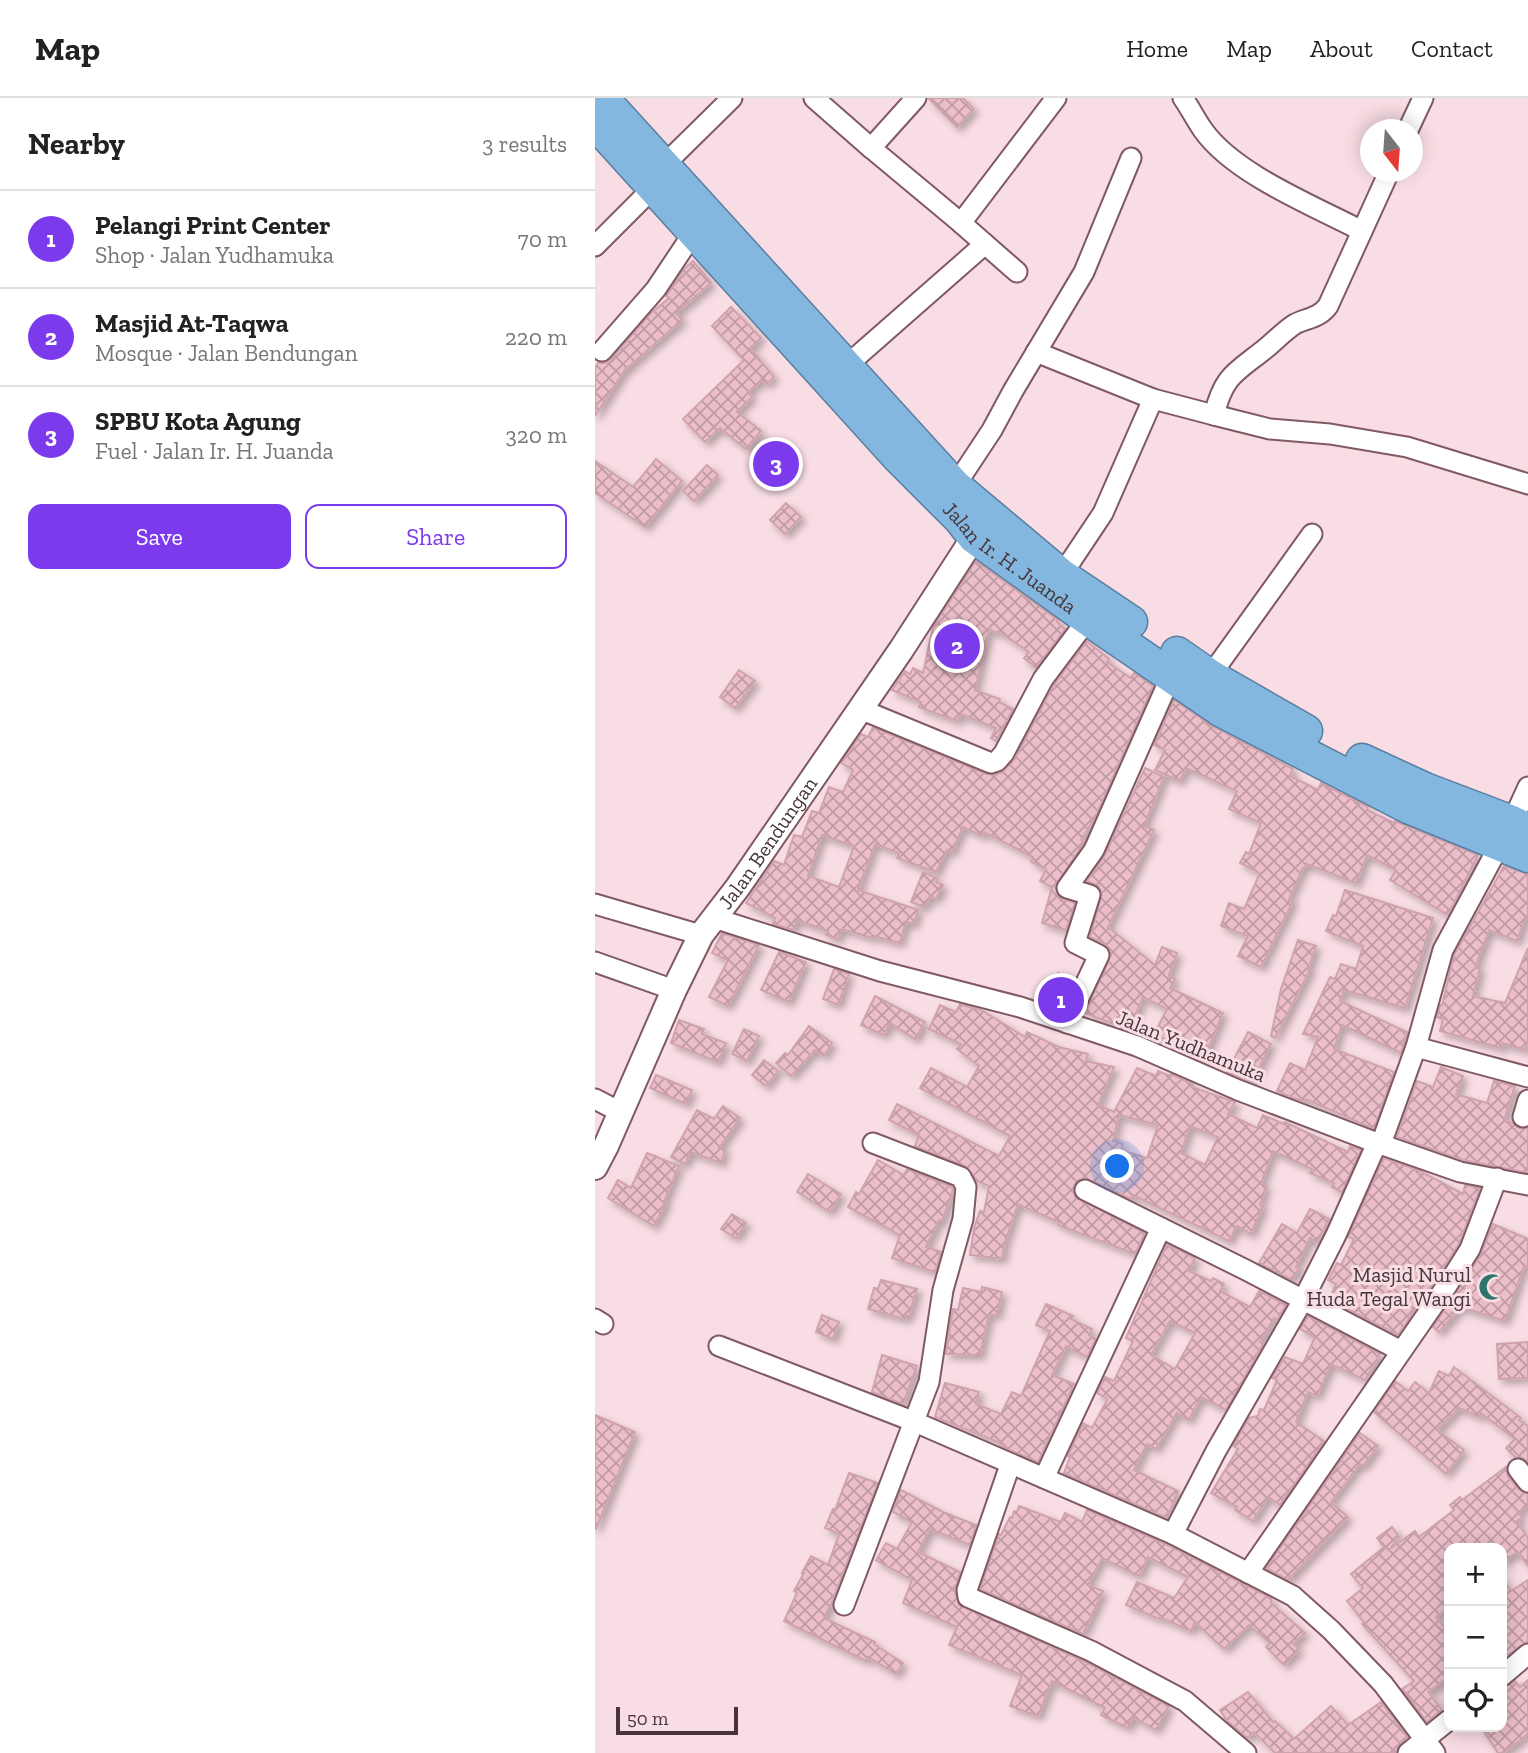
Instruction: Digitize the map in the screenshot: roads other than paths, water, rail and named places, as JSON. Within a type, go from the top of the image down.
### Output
[{"type":"highway","name":"Jalan Ir. H. Juanda","points":[[602,98],[659,176],[694,232],[1056,584],[1088,619],[1222,711],[1396,800],[1513,832]]},
{"type":"highway","name":"Jalan Ir. H. Juanda","points":[[600,138],[659,176],[762,275],[838,373],[899,458],[961,520],[974,537],[1323,741],[1380,769],[1478,810],[1513,832],[1528,856]]},
{"type":"street","points":[[595,246],[732,98]]},
{"type":"street","points":[[814,98],[1017,272]]},
{"type":"street","points":[[871,148],[916,98]]},
{"type":"street","points":[[961,223],[1056,98]]},
{"type":"street","points":[[1184,98],[1203,131],[1224,152],[1267,181],[1362,231]]},
{"type":"street","points":[[1413,119],[1423,98]]},
{"type":"street","points":[[955,486],[992,430],[1084,272],[1131,158]]},
{"type":"street","points":[[1214,415],[1220,392],[1243,364],[1294,325],[1322,313],[1328,306],[1384,182]]},
{"type":"street","points":[[602,351],[656,289],[694,232]]},
{"type":"street","points":[[838,373],[985,244]]},
{"type":"street","points":[[1037,352],[1153,399],[1270,429],[1330,434],[1407,447],[1528,484]]},
{"type":"street","points":[[1056,584],[1104,513],[1153,399]]},
{"type":"street","points":[[1210,676],[1312,534]]},
{"type":"street","name":"Jalan Bendungan","points":[[595,1167],[674,990],[708,926],[738,887],[860,709],[974,537]]},
{"type":"street","points":[[860,709],[991,763],[997,761],[1004,753],[1043,679],[1088,619]]},
{"type":"street","points":[[1067,1023],[1098,955],[1075,943],[1090,895],[1067,888],[1094,850],[1171,676]]},
{"type":"street","points":[[1173,1534],[1216,1451],[1303,1300],[1336,1235],[1379,1144],[1416,1047],[1443,950],[1513,832],[1528,787]]},
{"type":"street","name":"Jalan Yudhamuka","points":[[595,904],[708,926],[1020,1007],[1137,1046],[1238,1090],[1379,1144],[1461,1172],[1528,1185]]},
{"type":"street","points":[[595,962],[674,990]]},
{"type":"street","points":[[1416,1047],[1528,1077]]},
{"type":"street","points":[[595,1099],[620,1112]]},
{"type":"street","points":[[844,1605],[929,1382],[943,1290],[963,1219],[966,1187],[961,1177],[873,1143]]},
{"type":"street","points":[[1248,1573],[1470,1249],[1497,1178]]},
{"type":"street","points":[[1085,1190],[1401,1351]]},
{"type":"street","points":[[1044,1478],[1161,1228]]},
{"type":"street","points":[[719,1346],[915,1422],[1173,1534],[1293,1597],[1331,1630],[1383,1684],[1430,1746]]},
{"type":"street","points":[[1010,1465],[967,1590],[968,1597],[1091,1651],[1185,1701],[1246,1753]]},
{"type":"street","points":[[1507,1672],[1528,1654]]},
{"type":"street","points":[[1409,1753],[1430,1746],[1444,1727]]},
{"type":"place","name":"SPBU Kota Agung","points":[[776,464]]},
{"type":"place","name":"Masjid At-Taqwa","points":[[957,646]]},
{"type":"place","name":"Pelangi Print Center","points":[[1061,1000]]},
{"type":"place","name":"Masjid Nurul Huda Tegal Wangi","points":[[1492,1287]]}]
